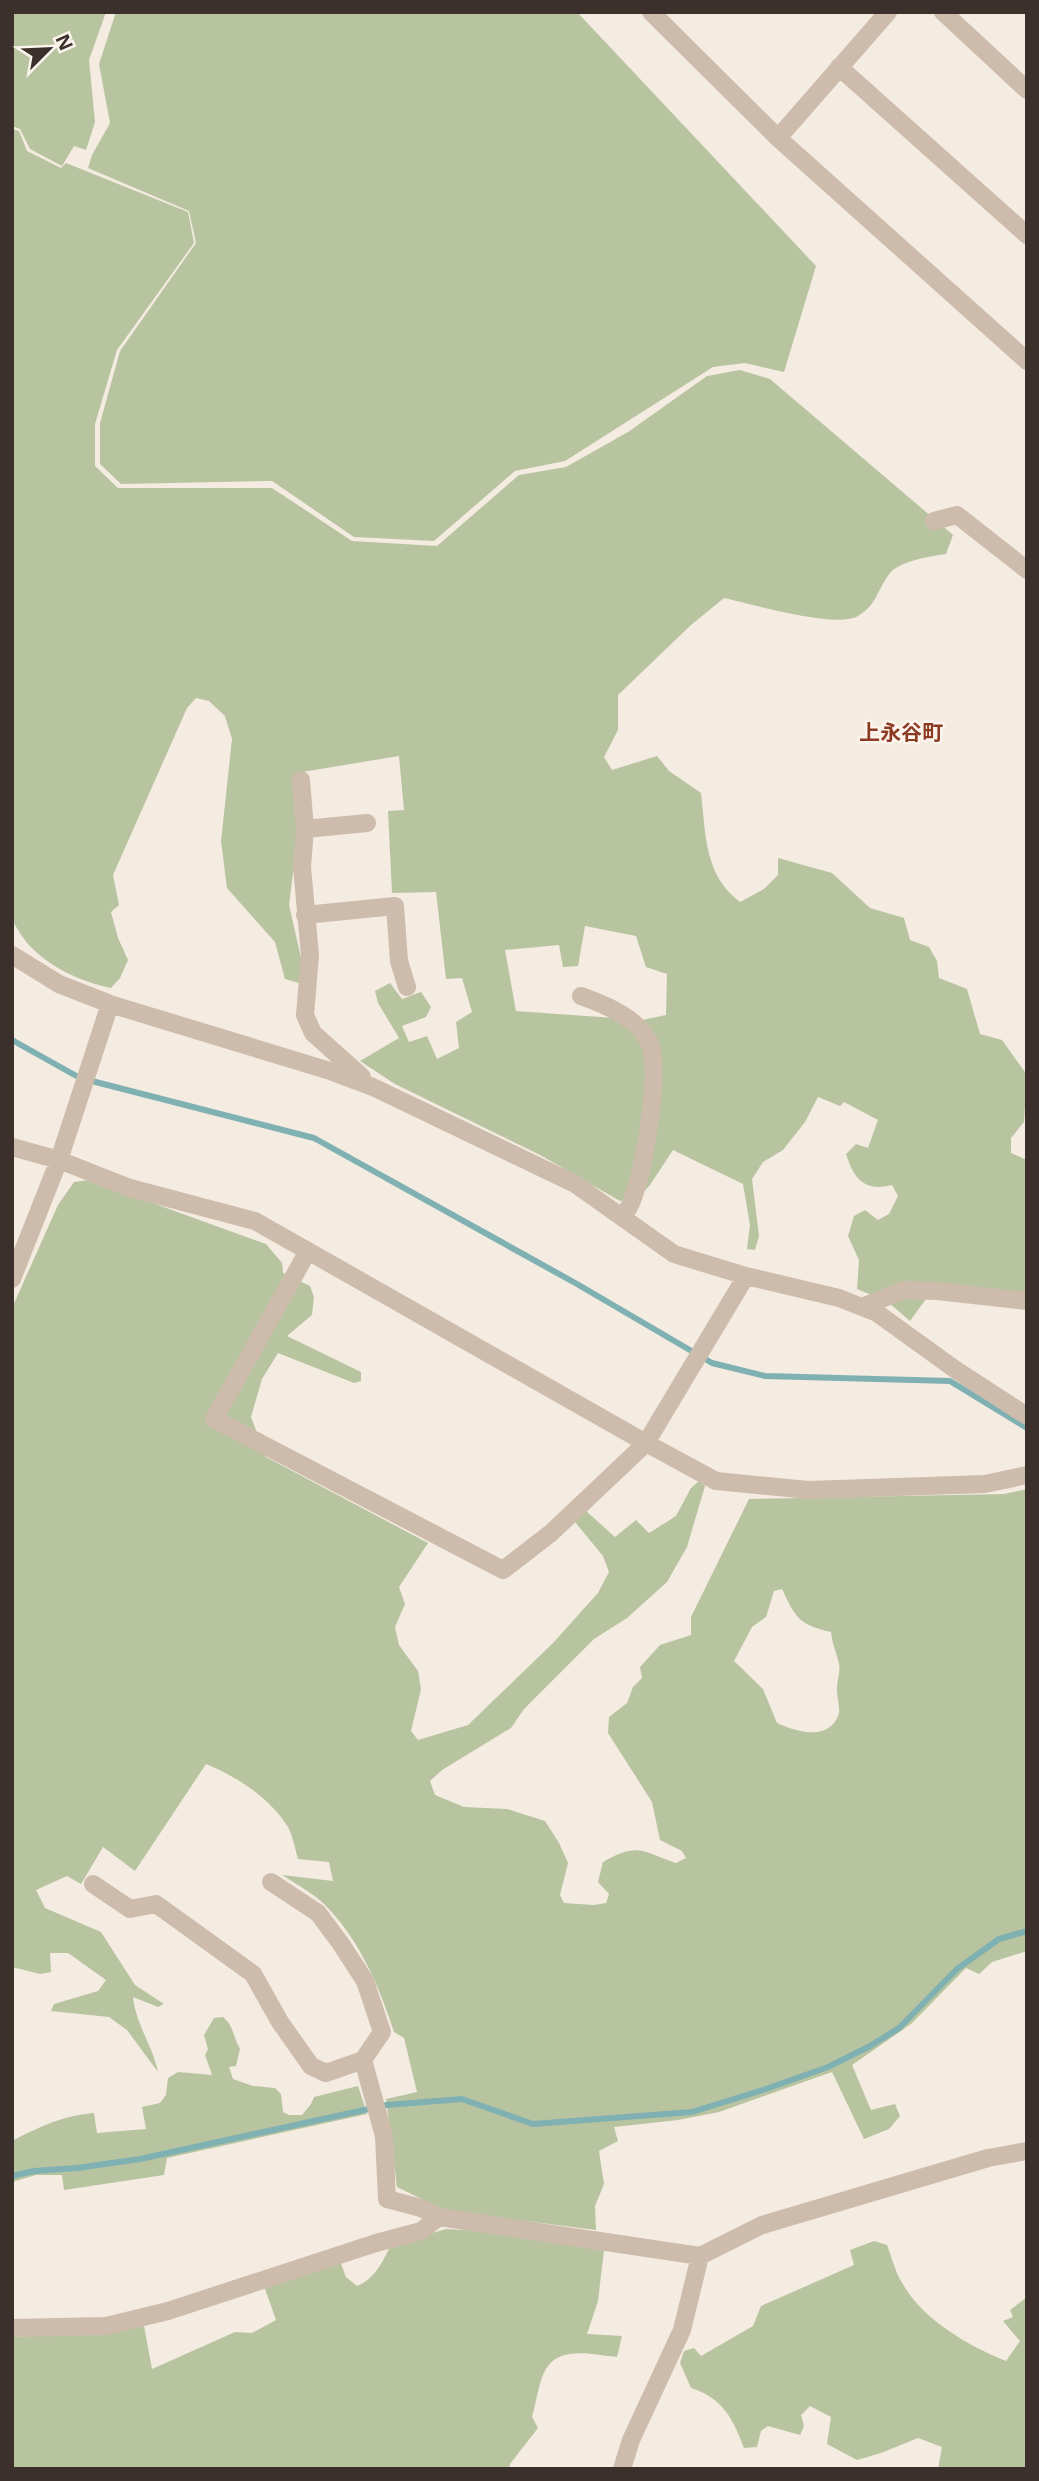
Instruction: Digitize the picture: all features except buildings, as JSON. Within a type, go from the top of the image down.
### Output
[{"type":"street","points":[[651,12],[778,138],[1027,362]]},
{"type":"street","points":[[778,138],[888,12]]},
{"type":"street","points":[[943,12],[1027,90]]},
{"type":"street","points":[[839,67],[1027,235]]},
{"type":"street","points":[[934,521],[957,515],[1027,570]]},
{"type":"street","points":[[300,780],[306,829],[302,867],[310,956],[305,1015],[313,1033],[373,1087]]},
{"type":"street","points":[[306,829],[367,823]]},
{"type":"street","points":[[305,915],[395,906],[398,961],[407,987]]},
{"type":"street","points":[[12,955],[59,984],[110,1004],[330,1070],[373,1087],[575,1184],[674,1254],[746,1276],[839,1297],[877,1313],[978,1385],[1027,1416]]},
{"type":"street","points":[[581,996],[604,1004],[633,1022],[649,1044],[654,1069],[648,1134],[633,1199],[623,1217]]},
{"type":"street","points":[[12,1279],[59,1160],[110,1004]]},
{"type":"street","points":[[12,1147],[59,1160],[130,1188],[255,1221],[716,1481],[808,1490],[985,1484],[1027,1475]]},
{"type":"street","points":[[308,1251],[214,1419],[503,1570],[551,1533],[646,1443],[746,1276]]},
{"type":"street","points":[[862,1307],[904,1290],[1027,1301]]},
{"type":"street","points":[[93,1884],[130,1909],[156,1904],[253,1974],[280,2022],[311,2066],[326,2073],[363,2060],[382,2032],[365,1981],[318,1913],[271,1882]]},
{"type":"street","points":[[363,2060],[384,2136],[387,2199],[421,2208],[439,2217],[700,2256],[762,2225],[988,2158],[1027,2151]]},
{"type":"street","points":[[12,2328],[106,2326],[168,2311],[376,2243],[421,2231],[439,2217]]},
{"type":"street","points":[[622,2469],[631,2440],[682,2330],[700,2256]]},
{"type":"green space","points":[[12,12],[106,12],[89,60],[95,122],[86,150],[74,146],[62,166],[30,149],[20,129],[12,126]]},
{"type":"green space","points":[[116,12],[577,12],[816,266],[784,372],[745,363],[713,367],[565,461],[515,471],[434,541],[354,537],[272,481],[121,484],[100,464],[100,423],[120,351],[196,243],[189,211],[88,168],[92,155],[110,123],[99,64]]},
{"type":"green space","points":[[12,129],[19,131],[27,151],[61,168],[66,163],[188,212],[194,243],[117,350],[95,424],[95,466],[118,488],[272,488],[352,541],[437,546],[519,475],[566,467],[628,432],[707,376],[740,370],[770,379],[953,535],[946,554],[901,565],[890,573],[870,606],[858,616],[831,620],[813,618],[724,598],[691,625],[618,695],[618,730],[604,757],[612,770],[657,756],[669,771],[701,793],[706,839],[713,867],[728,891],[740,902],[764,889],[778,875],[778,858],[832,873],[870,908],[904,918],[910,940],[929,947],[937,961],[939,978],[967,989],[980,1034],[1002,1040],[1027,1075],[1024,1122],[1011,1138],[1011,1153],[1027,1160],[1027,1301],[926,1299],[910,1321],[888,1302],[857,1289],[859,1260],[848,1236],[854,1216],[865,1210],[878,1220],[889,1214],[898,1196],[892,1185],[874,1187],[857,1177],[846,1154],[856,1144],[868,1148],[878,1120],[844,1102],[840,1106],[818,1097],[805,1122],[783,1150],[763,1162],[752,1179],[759,1236],[755,1250],[747,1249],[750,1225],[743,1184],[673,1150],[640,1196],[620,1201],[542,1156],[395,1084],[360,1061],[399,1038],[378,1003],[375,991],[390,983],[402,999],[421,992],[431,1007],[426,1017],[402,1026],[409,1042],[427,1036],[437,1059],[459,1048],[456,1022],[472,1012],[462,978],[446,979],[436,892],[392,893],[388,811],[404,810],[399,756],[296,773],[297,841],[289,905],[302,962],[299,983],[285,979],[275,942],[227,888],[221,841],[232,739],[225,716],[209,701],[196,698],[187,708],[113,875],[119,905],[111,912],[128,960],[120,978],[111,988],[66,972],[36,952],[12,920]],"holes":[[[585,926],[636,936],[646,967],[667,974],[666,1015],[642,1020],[516,1011],[505,950],[559,945],[563,967],[578,966]]]},
{"type":"green space","points":[[89,1180],[266,1244],[282,1263],[283,1273],[310,1286],[314,1297],[312,1315],[287,1336],[361,1372],[361,1381],[354,1383],[278,1353],[262,1379],[251,1417],[266,1457],[428,1543],[399,1587],[405,1604],[395,1627],[399,1645],[418,1671],[421,1689],[411,1731],[418,1740],[468,1725],[553,1643],[598,1593],[609,1572],[603,1556],[575,1522],[586,1511],[615,1537],[636,1520],[649,1533],[676,1516],[691,1488],[699,1481],[705,1486],[687,1547],[667,1582],[627,1618],[594,1639],[524,1709],[511,1728],[442,1770],[430,1781],[435,1795],[464,1807],[507,1809],[545,1821],[568,1863],[560,1895],[564,1903],[606,1903],[609,1894],[598,1882],[603,1862],[624,1852],[647,1852],[676,1863],[686,1858],[682,1851],[660,1840],[652,1802],[608,1733],[609,1717],[627,1703],[633,1687],[642,1678],[640,1667],[660,1645],[691,1635],[691,1617],[749,1499],[1004,1494],[1027,1489],[1027,1951],[992,1962],[979,1974],[966,1968],[911,2024],[852,2065],[871,2110],[895,2104],[900,2116],[889,2129],[864,2139],[832,2072],[719,2112],[678,2120],[614,2127],[618,2141],[599,2151],[604,2184],[595,2206],[596,2230],[446,2211],[397,2187],[386,2099],[417,2092],[404,2038],[394,2032],[382,1997],[347,1931],[323,1903],[282,1875],[333,1881],[329,1862],[298,1859],[288,1827],[272,1806],[241,1782],[206,1764],[135,1871],[103,1847],[81,1884],[67,1876],[36,1890],[45,1908],[101,1932],[135,1985],[164,2004],[158,2007],[133,1997],[137,2017],[158,2072],[127,2030],[109,2017],[51,2011],[54,2004],[98,1991],[106,1980],[68,1953],[50,1953],[51,1972],[40,1974],[12,1967],[12,1308],[58,1205],[74,1182]],"holes":[[[782,1589],[799,1618],[805,1623],[831,1632],[839,1667],[839,1713],[835,1722],[821,1731],[803,1731],[777,1723],[763,1689],[734,1661],[752,1627],[766,1617],[774,1591]]]},
{"type":"green space","points":[[223,2017],[227,2020],[240,2049],[236,2066],[229,2067],[233,2079],[253,2086],[275,2088],[281,2094],[283,2112],[289,2115],[302,2115],[314,2097],[358,2086],[367,2114],[167,2158],[164,2175],[64,2190],[62,2175],[36,2175],[12,2182],[12,2141],[52,2122],[94,2113],[97,2133],[146,2129],[142,2107],[160,2103],[166,2095],[168,2078],[178,2072],[212,2075],[205,2055],[208,2049],[204,2035],[214,2018]]},
{"type":"green space","points":[[446,2229],[479,2231],[604,2250],[598,2301],[587,2334],[622,2336],[617,2357],[578,2353],[560,2357],[552,2362],[541,2379],[532,2417],[538,2428],[509,2469],[12,2469],[12,2337],[107,2332],[144,2326],[152,2369],[235,2332],[252,2333],[276,2320],[264,2286],[340,2261],[346,2277],[357,2286],[374,2274],[391,2245]]},
{"type":"green space","points":[[874,2241],[887,2245],[901,2282],[913,2299],[936,2321],[977,2348],[1006,2361],[1020,2341],[1003,2321],[1013,2317],[1010,2310],[1027,2297],[1027,2469],[938,2469],[942,2447],[918,2438],[857,2460],[827,2444],[831,2417],[810,2406],[801,2415],[804,2426],[800,2435],[768,2426],[761,2431],[757,2447],[744,2448],[731,2419],[719,2404],[691,2388],[680,2363],[684,2351],[694,2348],[701,2356],[753,2326],[761,2306],[854,2265],[850,2250]]},
{"type":"waterway","points":[[12,1040],[80,1078],[314,1138],[577,1284],[712,1363],[765,1376],[950,1381],[1027,1428]]},
{"type":"waterway","points":[[12,2176],[140,2159],[387,2105],[462,2099],[533,2124],[692,2112],[828,2067],[870,2046],[899,2028],[957,1969],[999,1939],[1027,1931]]},
{"type":"district","name":"上永谷町","points":[[901,732]]}]
